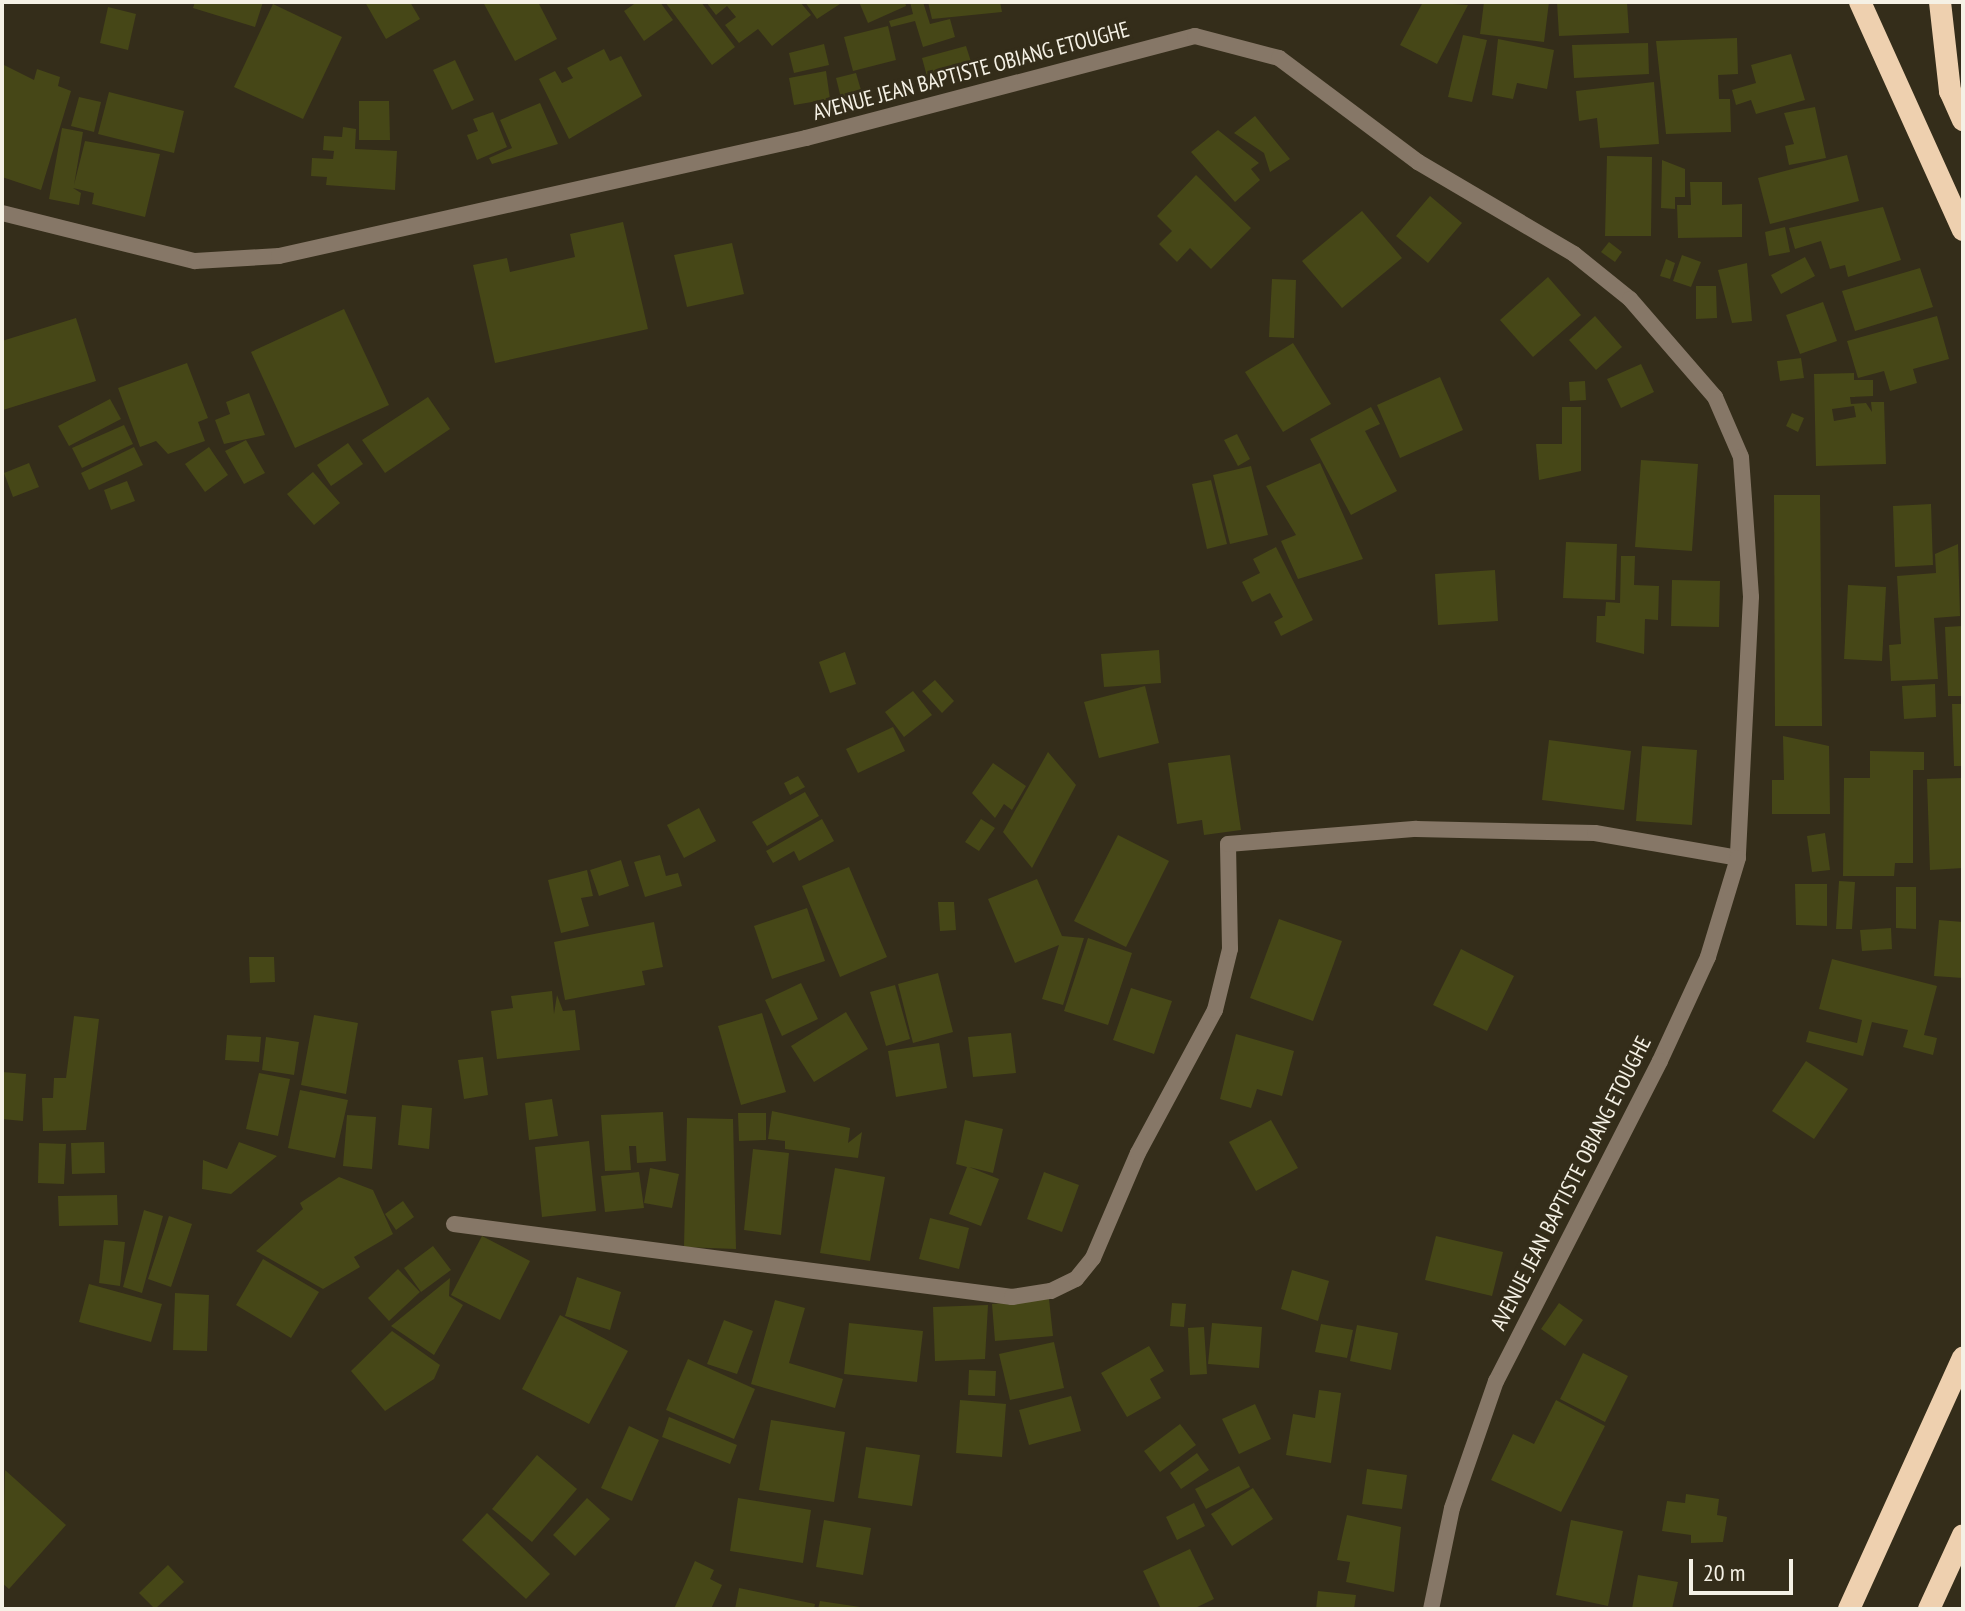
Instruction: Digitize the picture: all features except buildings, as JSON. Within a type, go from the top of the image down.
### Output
[{"type":"highway","points":[[1860,2],[1963,230]]},
{"type":"highway","points":[[1940,2],[1950,91],[1963,120]]},
{"type":"highway","points":[[1849,1609],[1963,1358]]},
{"type":"highway","points":[[1929,1609],[1963,1535]]},
{"type":"street","name":"AVENUE JEAN BAPTISTE OBIANG ETOUGHE","points":[[2,213],[195,261],[279,256],[806,138],[1165,41],[1195,36],[1252,46],[1311,79],[1444,179],[1603,276],[1715,397],[1741,457],[1750,538],[1738,858],[1708,957],[1660,1061],[1496,1381],[1452,1508],[1431,1609]]},
{"type":"street","points":[[454,1224],[1012,1297],[1051,1291],[1076,1279],[1093,1258],[1138,1153],[1215,1010],[1230,949],[1228,844],[1416,829],[1595,833],[1738,858]]}]
